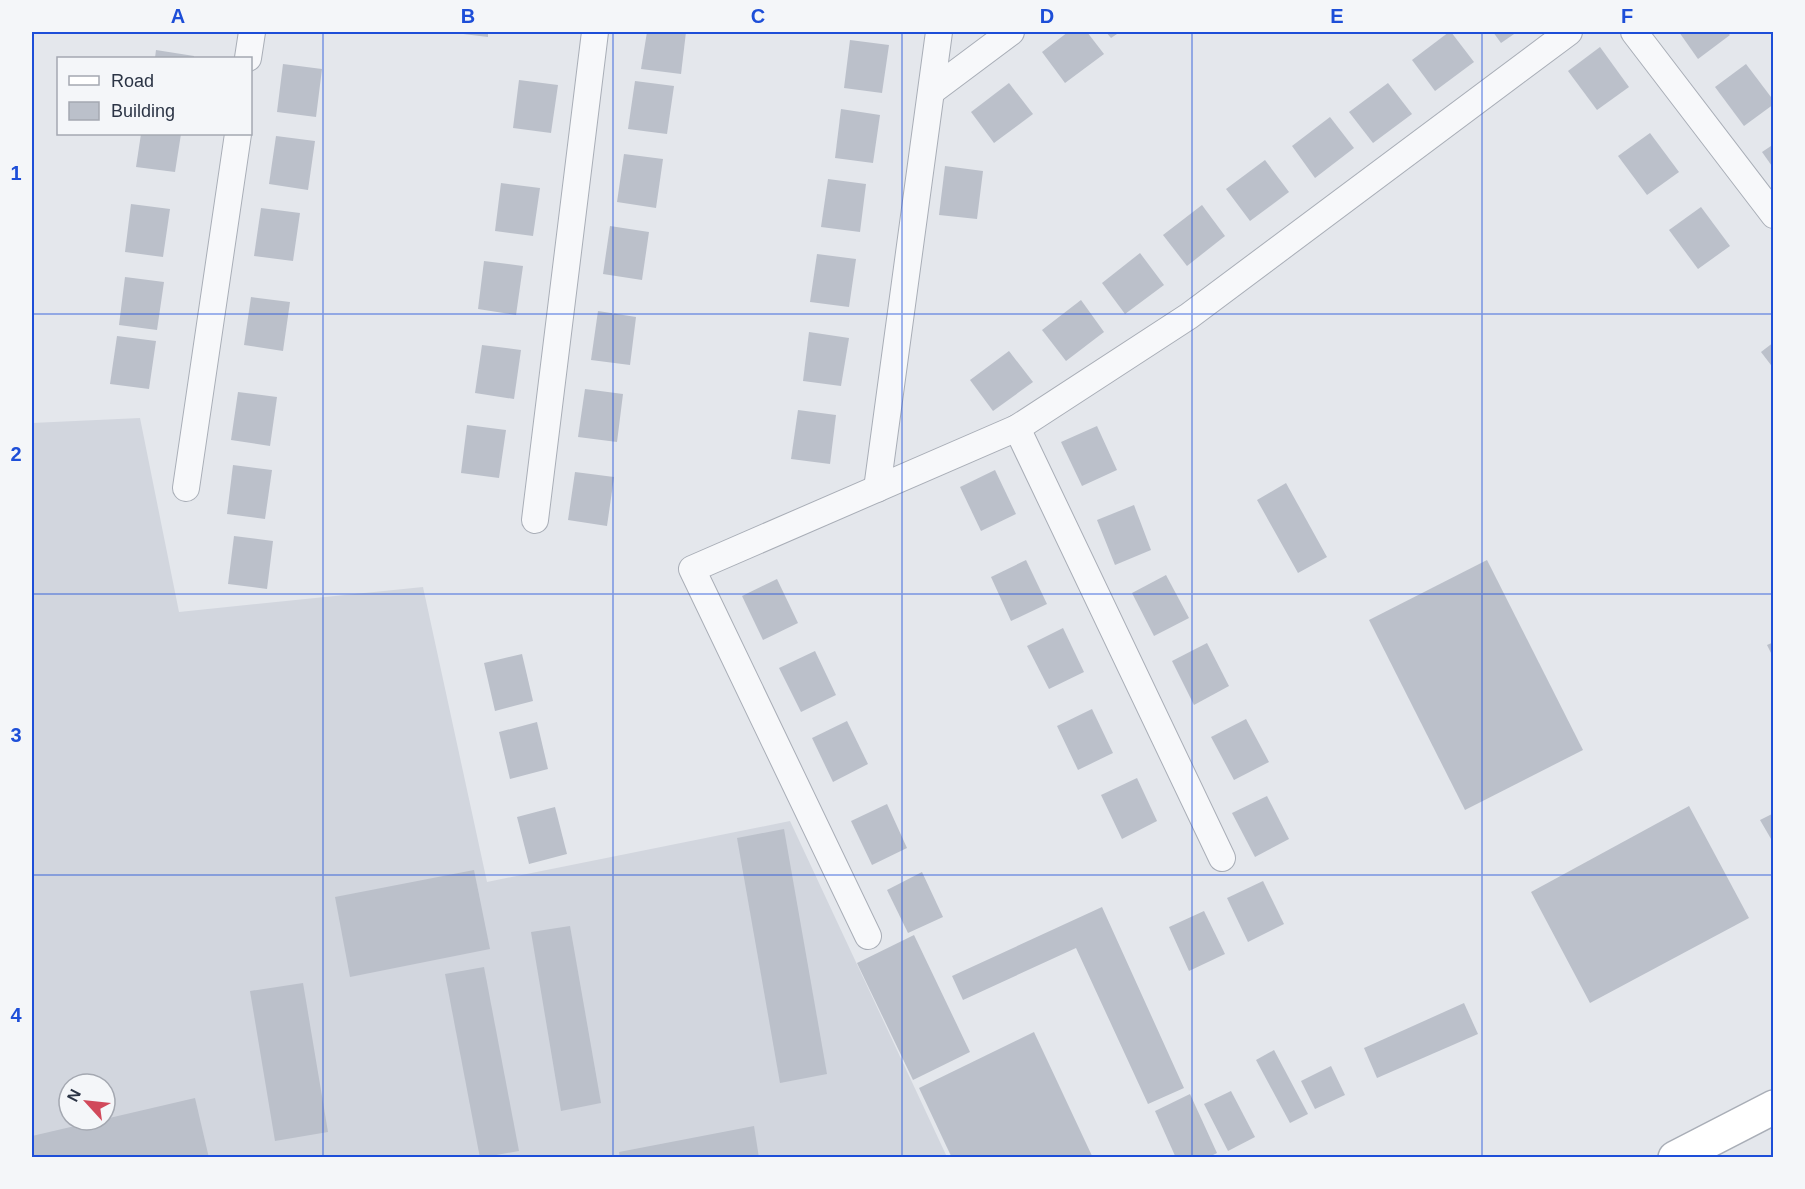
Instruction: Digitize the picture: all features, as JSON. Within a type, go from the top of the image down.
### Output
[{"type":"main road","points":[[1675,1158],[1773,1107]]},
{"type":"street","points":[[248,57],[252,32]]},
{"type":"street","points":[[536,520],[595,32]]},
{"type":"street","points":[[877,489],[939,32]]},
{"type":"street","points":[[932,91],[1011,32]]},
{"type":"street","points":[[868,936],[693,569],[1017,428],[1189,316],[1569,32]]},
{"type":"street","points":[[1634,32],[1773,215]]},
{"type":"street","points":[[186,488],[238,135]]},
{"type":"street","points":[[1017,428],[1222,858]]},
{"type":"shaded area","points":[[140,418],[179,612],[423,587],[487,882],[790,821],[947,1157],[32,1157],[32,423]]},
{"type":"building","points":[[488,32],[488,37],[455,33]]},
{"type":"building","points":[[647,32],[686,32],[681,74],[641,69]]},
{"type":"building","points":[[1068,32],[1087,32],[1104,54],[1065,83],[1042,52]]},
{"type":"building","points":[[1106,32],[1120,32],[1111,38]]},
{"type":"building","points":[[1449,32],[1474,62],[1435,91],[1412,60]]},
{"type":"building","points":[[1493,32],[1517,32],[1501,43]]},
{"type":"building","points":[[1679,32],[1727,32],[1730,35],[1698,59]]},
{"type":"building","points":[[850,40],[889,45],[882,93],[844,88]]},
{"type":"building","points":[[1600,47],[1629,87],[1597,110],[1568,71]]},
{"type":"building","points":[[156,50],[194,56],[194,57],[155,57]]},
{"type":"building","points":[[283,64],[322,69],[316,117],[277,112]]},
{"type":"building","points":[[1746,64],[1774,104],[1744,126],[1715,87]]},
{"type":"building","points":[[519,80],[558,85],[551,133],[513,128]]},
{"type":"building","points":[[635,81],[674,86],[667,134],[628,129]]},
{"type":"building","points":[[1009,83],[1033,114],[994,143],[971,112]]},
{"type":"building","points":[[1388,83],[1412,114],[1373,143],[1349,112]]},
{"type":"building","points":[[841,109],[880,115],[873,163],[835,158]]},
{"type":"building","points":[[1330,117],[1354,148],[1315,178],[1292,146]]},
{"type":"building","points":[[1650,133],[1679,172],[1647,195],[1618,156]]},
{"type":"building","points":[[141,135],[181,135],[175,172],[136,167]]},
{"type":"building","points":[[276,136],[315,141],[308,190],[269,184]]},
{"type":"building","points":[[1774,144],[1774,169],[1762,152]]},
{"type":"building","points":[[624,154],[663,159],[656,208],[617,202]]},
{"type":"building","points":[[1265,160],[1289,192],[1250,221],[1226,189]]},
{"type":"building","points":[[945,166],[983,171],[977,219],[939,215]]},
{"type":"building","points":[[828,179],[866,184],[860,232],[821,227]]},
{"type":"building","points":[[501,183],[540,188],[533,236],[495,231]]},
{"type":"building","points":[[131,204],[170,209],[163,257],[125,252]]},
{"type":"building","points":[[1202,205],[1225,236],[1187,266],[1163,235]]},
{"type":"building","points":[[1701,207],[1730,246],[1698,269],[1669,230]]},
{"type":"building","points":[[261,208],[300,213],[293,261],[254,256]]},
{"type":"building","points":[[610,226],[649,232],[642,280],[603,274]]},
{"type":"building","points":[[1140,253],[1164,285],[1125,314],[1102,283]]},
{"type":"building","points":[[817,254],[856,259],[849,307],[810,302]]},
{"type":"building","points":[[484,261],[523,266],[516,315],[478,309]]},
{"type":"building","points":[[125,277],[164,282],[157,330],[119,325]]},
{"type":"building","points":[[251,297],[290,302],[283,351],[244,345]]},
{"type":"building","points":[[1081,300],[1104,332],[1066,361],[1042,330]]},
{"type":"building","points":[[598,311],[636,317],[630,365],[591,360]]},
{"type":"building","points":[[809,332],[849,338],[841,386],[803,381]]},
{"type":"building","points":[[117,336],[156,341],[149,389],[110,384]]},
{"type":"building","points":[[1774,342],[1774,369],[1761,352]]},
{"type":"building","points":[[482,345],[521,350],[514,399],[475,393]]},
{"type":"building","points":[[1009,351],[1033,382],[993,411],[970,380]]},
{"type":"building","points":[[585,389],[623,394],[617,442],[578,437]]},
{"type":"building","points":[[238,392],[277,397],[270,446],[231,440]]},
{"type":"building","points":[[798,410],[836,415],[830,464],[791,459]]},
{"type":"building","points":[[467,425],[506,430],[499,478],[461,473]]},
{"type":"building","points":[[1097,426],[1117,470],[1082,486],[1061,442]]},
{"type":"building","points":[[233,465],[272,470],[265,519],[227,514]]},
{"type":"building","points":[[995,470],[1016,514],[981,531],[960,487]]},
{"type":"building","points":[[575,472],[614,477],[607,526],[568,520]]},
{"type":"building","points":[[1286,483],[1327,557],[1298,573],[1257,500]]},
{"type":"building","points":[[1134,505],[1151,550],[1115,565],[1097,520]]},
{"type":"building","points":[[234,536],[273,541],[267,589],[228,584]]},
{"type":"building","points":[[1026,560],[1047,604],[1011,621],[991,577]]},
{"type":"building","points":[[1487,560],[1583,750],[1465,810],[1369,620]]},
{"type":"building","points":[[1166,575],[1189,618],[1154,636],[1132,593]]},
{"type":"building","points":[[777,579],[798,623],[763,640],[742,596]]},
{"type":"building","points":[[1063,628],[1084,672],[1049,689],[1027,646]]},
{"type":"building","points":[[1774,642],[1774,659],[1767,645]]},
{"type":"building","points":[[1207,643],[1229,686],[1194,705],[1172,661]]},
{"type":"building","points":[[815,651],[836,695],[801,712],[779,668]]},
{"type":"building","points":[[522,654],[533,701],[495,711],[484,663]]},
{"type":"building","points":[[1092,709],[1113,753],[1078,770],[1057,726]]},
{"type":"building","points":[[1246,719],[1269,762],[1234,780],[1211,737]]},
{"type":"building","points":[[847,721],[868,764],[833,782],[812,738]]},
{"type":"building","points":[[537,722],[548,769],[510,779],[499,732]]},
{"type":"building","points":[[1137,778],[1157,821],[1122,839],[1101,795]]},
{"type":"building","points":[[1267,796],[1289,839],[1255,857],[1232,813]]},
{"type":"building","points":[[887,804],[907,848],[872,865],[851,821]]},
{"type":"building","points":[[1689,806],[1749,918],[1590,1003],[1531,892]]},
{"type":"building","points":[[555,807],[567,854],[529,864],[517,817]]},
{"type":"building","points":[[1774,813],[1774,844],[1760,820]]},
{"type":"building","points":[[784,829],[827,1074],[780,1083],[737,838]]},
{"type":"building","points":[[474,870],[490,949],[350,977],[335,897]]},
{"type":"building","points":[[922,872],[943,917],[908,933],[887,890]]},
{"type":"building","points":[[1263,881],[1284,924],[1248,942],[1227,898]]},
{"type":"building","points":[[1102,907],[1184,1088],[1148,1104],[1076,948],[963,1000],[952,976]]},
{"type":"building","points":[[1204,911],[1225,954],[1189,971],[1169,927]]},
{"type":"building","points":[[570,926],[601,1103],[561,1111],[531,932]]},
{"type":"building","points":[[914,935],[970,1052],[913,1080],[857,963]]},
{"type":"building","points":[[484,967],[519,1151],[480,1158],[445,974]]},
{"type":"building","points":[[303,983],[328,1132],[275,1141],[250,991]]},
{"type":"building","points":[[1464,1003],[1478,1034],[1377,1078],[1364,1048]]},
{"type":"building","points":[[1034,1032],[1093,1158],[952,1158],[919,1088]]},
{"type":"building","points":[[1274,1050],[1308,1114],[1290,1123],[1256,1060]]},
{"type":"building","points":[[1331,1066],[1345,1095],[1315,1109],[1301,1081]]},
{"type":"building","points":[[1231,1091],[1255,1137],[1228,1151],[1204,1104]]},
{"type":"building","points":[[1190,1094],[1217,1153],[1207,1158],[1176,1158],[1155,1111]]},
{"type":"building","points":[[195,1098],[209,1158],[32,1158],[32,1136],[57,1130],[57,1132],[117,1132],[117,1116]]},
{"type":"building","points":[[754,1126],[759,1158],[620,1158],[619,1152]]}]
